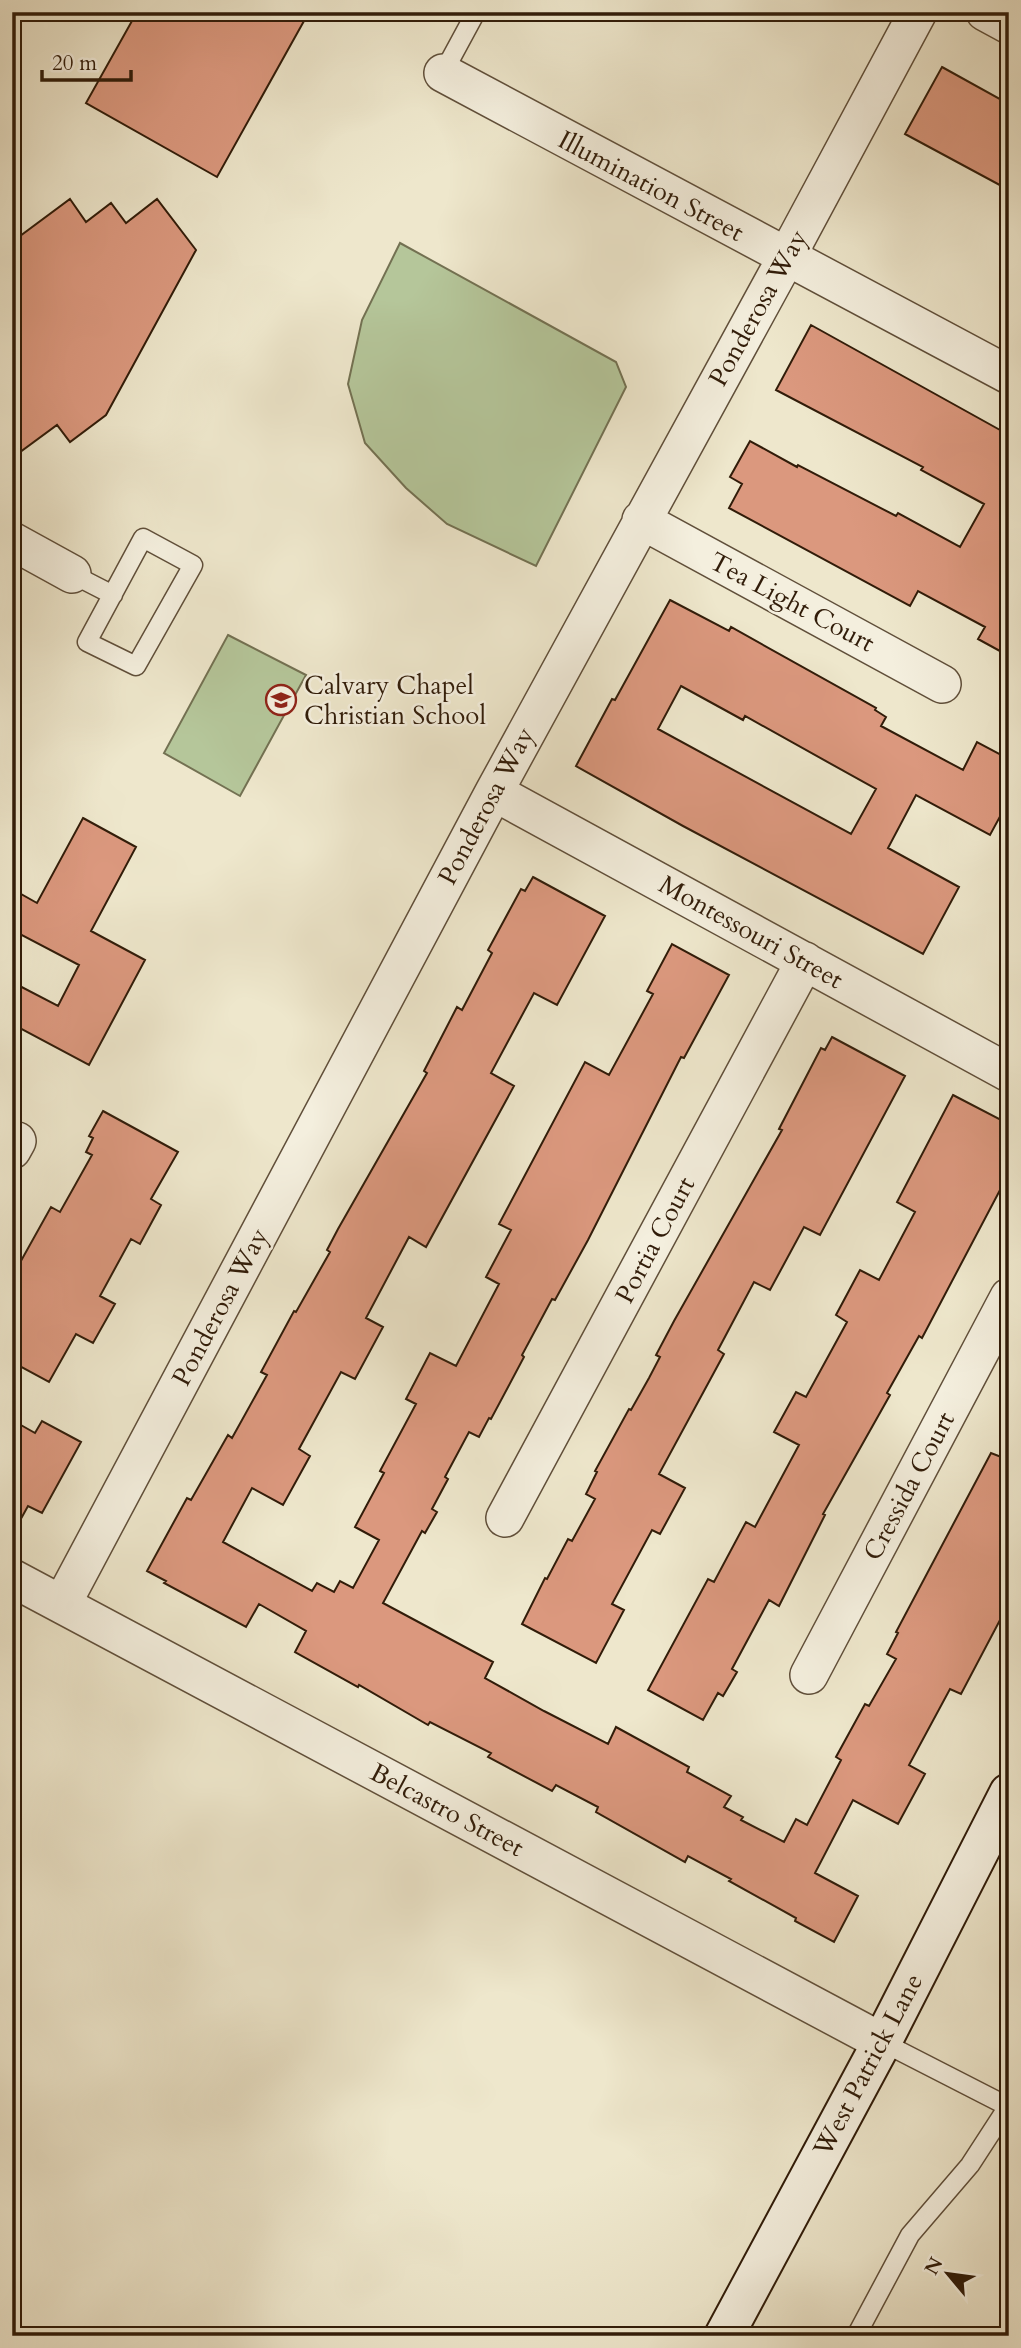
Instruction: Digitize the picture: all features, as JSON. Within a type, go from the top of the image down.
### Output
[{"type":"street","name":"Ponderosa Way","points":[[62,1604],[494,792],[918,12]]},
{"type":"street","points":[[985,12],[1009,25]]},
{"type":"street","name":"Illumination Street","points":[[443,73],[1009,375]]},
{"type":"street","name":"Tea Light Court","points":[[641,520],[943,684]]},
{"type":"street","points":[[12,541],[72,574]]},
{"type":"street","name":"Montessouri Street","points":[[494,792],[1009,1073]]},
{"type":"street","name":"Portia Court","points":[[505,1518],[805,961]]},
{"type":"street","name":"Cressida Court","points":[[809,1675],[1009,1297]]},
{"type":"street","name":"Belcastro Street","points":[[12,1578],[882,2042]]},
{"type":"street","name":"West Patrick Lane","points":[[724,2336],[882,2042],[1009,1793]]},
{"type":"lane","points":[[443,73],[476,12]]},
{"type":"lane","points":[[143,538],[192,565],[136,666],[88,642],[113,595],[143,538]]},
{"type":"lane","points":[[72,574],[113,595]]},
{"type":"lane","points":[[856,2336],[910,2235],[970,2165],[1008,2106],[882,2042]]},
{"type":"green space","points":[[400,243],[616,362],[626,387],[536,566],[447,524],[406,488],[365,443],[348,384],[362,320]]},
{"type":"green space","points":[[228,635],[306,675],[240,796],[164,753]]},
{"type":"building","points":[[137,12],[309,12],[217,177],[86,103]]},
{"type":"building","points":[[942,67],[1009,104],[1009,190],[905,134]]},
{"type":"building","points":[[70,199],[86,222],[111,203],[126,223],[157,199],[196,250],[106,415],[70,442],[57,425],[12,458],[12,242]]},
{"type":"building","points":[[811,325],[1009,435],[1009,656],[978,639],[985,627],[918,591],[910,606],[729,508],[742,484],[730,477],[750,441],[896,516],[898,513],[960,547],[984,504],[921,470],[923,467],[776,390]]},
{"type":"building","points":[[670,600],[729,631],[731,627],[876,708],[875,710],[886,717],[881,726],[963,770],[977,742],[1009,759],[1009,800],[990,835],[916,795],[888,848],[959,887],[923,954],[576,766],[612,699],[615,700]],"holes":[[[681,686],[743,720],[745,716],[876,789],[851,834],[658,729]]]},
{"type":"building","points":[[83,818],[136,847],[91,931],[145,960],[89,1065],[12,1024],[12,982],[58,1006],[79,965],[12,930],[12,889],[37,903]]},
{"type":"building","points":[[533,877],[605,916],[557,1005],[534,993],[491,1073],[514,1086],[426,1247],[409,1237],[366,1318],[383,1327],[355,1379],[341,1372],[299,1449],[310,1456],[283,1505],[252,1488],[223,1542],[312,1591],[317,1583],[334,1592],[340,1581],[353,1588],[379,1540],[355,1527],[384,1473],[380,1471],[416,1404],[406,1399],[430,1353],[456,1366],[499,1284],[486,1277],[511,1230],[499,1224],[585,1062],[609,1075],[653,994],[647,991],[672,944],[729,975],[684,1058],[681,1057],[588,1240],[555,1300],[552,1299],[491,1419],[489,1418],[479,1437],[469,1432],[445,1477],[448,1479],[432,1509],[437,1512],[425,1533],[422,1531],[383,1603],[493,1662],[485,1678],[544,1711],[608,1744],[616,1727],[689,1767],[687,1772],[731,1796],[724,1807],[743,1817],[741,1820],[784,1842],[796,1819],[807,1825],[841,1760],[836,1757],[865,1704],[869,1706],[896,1659],[887,1654],[898,1633],[896,1632],[991,1453],[1009,1460],[1009,1603],[961,1694],[950,1689],[909,1765],[925,1774],[898,1824],[853,1800],[815,1873],[858,1896],[834,1942],[729,1881],[731,1879],[688,1856],[685,1862],[596,1812],[598,1807],[556,1785],[552,1791],[488,1757],[491,1753],[430,1722],[428,1725],[295,1652],[306,1631],[259,1604],[246,1627],[147,1571],[187,1498],[191,1500],[228,1435],[232,1438],[267,1375],[261,1372],[427,1073],[424,1071],[457,1007],[462,1010],[492,953],[488,950],[521,889],[525,891]]},
{"type":"building","points":[[832,1037],[905,1076],[820,1235],[804,1227],[770,1290],[754,1282],[718,1350],[724,1354],[659,1474],[685,1488],[660,1534],[652,1530],[612,1604],[624,1610],[596,1663],[522,1624],[545,1578],[547,1579],[568,1539],[572,1541],[595,1499],[586,1494],[597,1472],[595,1471],[649,1378],[660,1357],[656,1355],[782,1130],[779,1129],[821,1048],[825,1050]]},
{"type":"building","points":[[953,1095],[1009,1124],[1009,1173],[922,1338],[919,1336],[887,1393],[890,1395],[823,1514],[825,1515],[779,1606],[769,1600],[732,1669],[737,1672],[723,1696],[718,1693],[703,1720],[648,1690],[708,1579],[714,1582],[746,1522],[755,1527],[799,1445],[774,1432],[796,1392],[806,1397],[847,1322],[836,1315],[860,1270],[879,1280],[915,1212],[897,1202]]},
{"type":"building","points":[[103,1111],[178,1152],[151,1199],[161,1205],[140,1244],[131,1239],[100,1296],[115,1304],[93,1343],[76,1334],[49,1382],[12,1362],[12,1277],[51,1207],[60,1212],[92,1155],[86,1152],[93,1138],[89,1136]]},
{"type":"building","points":[[12,1420],[35,1433],[42,1421],[81,1442],[42,1513],[28,1506],[12,1535]]},
{"type":"place","name":"Calvary Chapel Christian School","points":[[281,700]]}]
